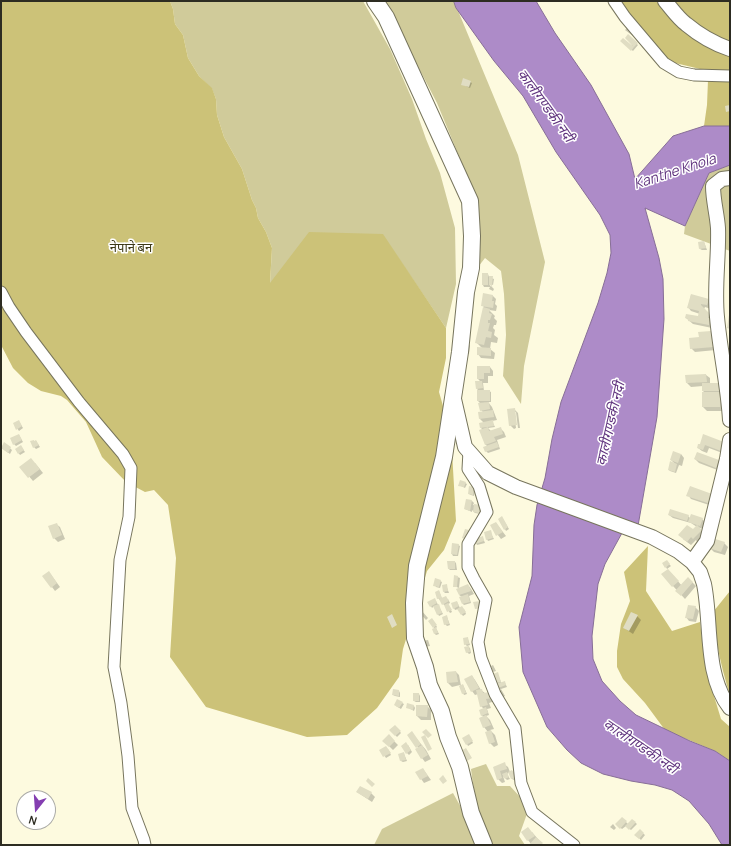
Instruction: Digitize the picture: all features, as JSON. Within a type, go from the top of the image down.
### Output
[{"type":"highway","points":[[375,1],[386,17],[470,201],[472,236],[471,268],[466,292],[464,323],[444,457],[417,566],[414,604],[415,638],[425,667],[429,685],[441,711],[448,737],[460,766],[471,813],[484,845]]},
{"type":"main road","points":[[665,1],[686,24],[704,36],[730,49]]},
{"type":"main road","points":[[730,178],[722,179],[713,186],[713,197],[718,227],[717,314],[730,420]]},
{"type":"main road","points":[[453,394],[465,447],[488,472],[516,487],[652,537],[678,551],[692,562],[700,572],[704,584],[713,666],[718,686],[730,708]]},
{"type":"main road","points":[[692,562],[707,540],[730,440]]},
{"type":"street","points":[[614,1],[625,18],[664,63],[679,72],[694,75],[730,76]]},
{"type":"street","points":[[1,292],[26,332],[79,402],[123,454],[131,468],[128,517],[120,560],[114,667],[121,703],[127,748],[132,808],[145,845]]},
{"type":"street","points":[[469,451],[468,469],[479,486],[487,512],[468,544],[468,567],[486,600],[478,642],[481,658],[495,694],[515,728],[521,783],[532,812],[574,845]]},
{"type":"shaded area","points":[[170,1],[363,1],[390,49],[412,99],[440,173],[455,228],[456,284],[446,328],[382,234],[270,284],[272,248],[266,232],[258,218],[256,208],[242,169],[224,137],[217,115],[216,99],[212,89],[199,76],[188,58],[183,35],[175,24],[173,9]]},
{"type":"shaded area","points":[[384,1],[454,1],[518,155],[545,262],[524,366],[521,404],[503,376],[506,335],[501,271],[485,258],[475,271],[475,195],[437,103]]},
{"type":"shaded area","points":[[730,165],[730,251],[684,234],[685,226],[709,173]]},
{"type":"shaded area","points":[[486,764],[497,786],[510,786],[521,798],[528,811],[519,836],[525,845],[490,845],[478,808],[471,769]]},
{"type":"shaded area","points":[[453,793],[480,845],[374,845],[382,829]]},
{"type":"green space","name":"नेपाने बन","points":[[1,1],[170,1],[173,9],[175,24],[183,35],[188,58],[199,76],[212,88],[216,99],[217,115],[224,137],[242,169],[256,208],[258,218],[266,232],[272,248],[270,283],[309,232],[383,234],[446,328],[446,358],[439,392],[451,434],[456,521],[444,550],[427,571],[403,649],[399,677],[377,708],[347,735],[307,737],[206,707],[170,657],[176,558],[168,505],[154,490],[145,492],[126,482],[102,457],[86,422],[67,400],[61,396],[41,391],[28,383],[13,368],[1,345]]},
{"type":"green space","points":[[620,1],[730,1],[730,126],[704,126],[708,80],[700,69],[667,61]]},
{"type":"green space","points":[[648,546],[646,591],[672,631],[700,622],[705,664],[714,696],[721,719],[730,727],[730,761],[715,751],[665,730],[645,703],[623,679],[617,667],[617,651],[621,624],[630,601],[624,572]]},
{"type":"green space","points":[[730,591],[730,696],[718,650],[713,612]]},
{"type":"water","points":[[454,1],[536,1],[555,33],[591,85],[629,154],[635,179],[673,136],[704,126],[730,126],[730,165],[709,173],[685,226],[645,208],[659,258],[663,279],[664,319],[657,417],[638,526],[628,522],[605,564],[598,584],[592,636],[593,659],[602,681],[620,701],[636,715],[690,741],[715,751],[730,761],[730,845],[722,845],[709,824],[689,801],[672,790],[603,774],[581,763],[567,750],[547,727],[523,672],[519,627],[532,576],[534,525],[537,505],[545,478],[561,402],[598,303],[607,273],[611,253],[610,235],[600,215],[556,152],[523,96],[494,61],[456,8]]},
{"type":"building","points":[[628,34],[638,43],[634,47],[625,38]]},
{"type":"building","points":[[623,38],[634,47],[631,51],[620,41]]},
{"type":"building","points":[[463,78],[471,81],[469,87],[461,85]]},
{"type":"building","points":[[730,105],[730,111],[726,112],[725,106]]},
{"type":"building","points":[[704,241],[706,248],[699,249],[698,242]]},
{"type":"building","points":[[482,273],[488,273],[488,285],[482,285]]},
{"type":"building","points":[[489,276],[493,276],[492,286],[489,285]]},
{"type":"building","points":[[483,293],[493,295],[493,308],[481,306]]},
{"type":"building","points":[[691,294],[709,299],[707,305],[701,305],[709,313],[709,325],[688,321],[688,319],[685,318],[686,314],[698,316],[699,311],[687,308]]},
{"type":"building","points":[[483,307],[490,309],[489,313],[492,314],[490,320],[488,320],[488,323],[490,323],[488,331],[492,332],[491,338],[486,337],[484,345],[475,343]]},
{"type":"building","points":[[730,315],[730,329],[727,328]]},
{"type":"building","points":[[711,331],[713,347],[690,349],[689,338],[699,337],[698,332]]},
{"type":"building","points":[[477,347],[491,348],[491,356],[477,355]]},
{"type":"building","points":[[477,366],[490,366],[490,373],[484,373],[484,379],[477,379]]},
{"type":"building","points":[[706,374],[707,382],[686,383],[685,375]]},
{"type":"building","points":[[475,381],[482,381],[483,388],[476,389]]},
{"type":"building","points":[[702,383],[719,383],[720,391],[702,391]]},
{"type":"building","points":[[477,390],[490,390],[490,395],[477,395]]},
{"type":"building","points":[[702,392],[720,392],[720,407],[702,407]]},
{"type":"building","points":[[477,395],[490,395],[490,401],[477,401]]},
{"type":"building","points":[[489,402],[490,409],[480,411],[478,403]]},
{"type":"building","points":[[515,408],[517,425],[509,426],[507,409]]},
{"type":"building","points":[[493,410],[494,417],[479,419],[478,412]]},
{"type":"building","points":[[19,420],[22,426],[16,430],[13,423]]},
{"type":"building","points":[[493,420],[494,426],[480,428],[479,423]]},
{"type":"building","points":[[488,427],[489,431],[501,427],[503,434],[494,437],[496,441],[485,445],[479,430]]},
{"type":"building","points":[[19,434],[22,440],[13,445],[10,438]]},
{"type":"building","points":[[703,434],[724,442],[721,451],[705,445],[703,450],[697,448]]},
{"type":"building","points":[[36,440],[39,445],[33,448],[30,441]]},
{"type":"building","points":[[4,442],[11,447],[8,453],[1,448]]},
{"type":"building","points":[[497,442],[499,447],[485,452],[483,447]]},
{"type":"building","points":[[21,445],[24,450],[18,454],[15,449]]},
{"type":"building","points":[[673,451],[681,454],[678,463],[670,460]]},
{"type":"building","points":[[697,452],[719,460],[716,468],[694,459]]},
{"type":"building","points":[[31,458],[40,469],[28,478],[19,467]]},
{"type":"building","points":[[670,461],[677,464],[675,472],[668,470]]},
{"type":"building","points":[[460,480],[466,482],[464,487],[458,486]]},
{"type":"building","points":[[469,486],[474,487],[473,495],[468,494]]},
{"type":"building","points":[[690,486],[712,494],[708,503],[686,496]]},
{"type":"building","points":[[466,499],[472,500],[470,511],[464,509]]},
{"type":"building","points":[[474,504],[481,505],[479,513],[473,512]]},
{"type":"building","points":[[670,509],[689,515],[687,521],[668,515]]},
{"type":"building","points":[[691,514],[703,518],[700,526],[688,522]]},
{"type":"building","points":[[502,516],[508,527],[504,530],[498,519]]},
{"type":"building","points":[[496,522],[503,532],[496,536],[490,525]]},
{"type":"building","points":[[57,523],[62,535],[53,539],[48,526]]},
{"type":"building","points":[[687,525],[693,529],[697,525],[702,530],[693,539],[691,537],[687,542],[678,535]]},
{"type":"building","points":[[465,529],[469,530],[467,540],[462,538]]},
{"type":"building","points":[[491,530],[493,538],[486,540],[484,532]]},
{"type":"building","points":[[483,536],[484,541],[475,544],[474,539]]},
{"type":"building","points":[[712,538],[725,542],[721,552],[709,548]]},
{"type":"building","points":[[452,543],[459,544],[457,555],[451,554]]},
{"type":"building","points":[[667,560],[670,564],[665,568],[662,563]]},
{"type":"building","points":[[447,561],[455,561],[455,569],[448,569]]},
{"type":"building","points":[[668,569],[679,581],[672,587],[661,574]]},
{"type":"building","points":[[49,571],[57,583],[51,588],[42,576]]},
{"type":"building","points":[[454,575],[458,576],[457,587],[453,587]]},
{"type":"building","points":[[688,577],[693,582],[681,596],[675,591]]},
{"type":"building","points":[[435,578],[441,580],[439,587],[433,586]]},
{"type":"building","points":[[447,584],[448,591],[443,592],[442,585]]},
{"type":"building","points":[[468,584],[471,591],[459,595],[456,589]]},
{"type":"building","points":[[439,590],[442,598],[437,599],[435,592]]},
{"type":"building","points":[[468,594],[470,602],[462,604],[459,597]]},
{"type":"building","points":[[446,596],[449,601],[442,605],[439,599]]},
{"type":"building","points":[[435,598],[437,603],[430,607],[427,602]]},
{"type":"building","points":[[457,601],[459,606],[453,609],[451,603]]},
{"type":"building","points":[[480,601],[482,608],[475,609],[473,602]]},
{"type":"building","points":[[448,603],[452,610],[447,612],[444,605]]},
{"type":"building","points":[[439,604],[442,613],[437,615],[433,606]]},
{"type":"building","points":[[688,605],[696,606],[693,619],[685,618]]},
{"type":"building","points":[[462,606],[466,612],[461,615],[457,609]]},
{"type":"building","points":[[631,612],[638,615],[629,631],[623,628]]},
{"type":"building","points":[[392,614],[397,625],[392,628],[387,617]]},
{"type":"building","points":[[447,615],[449,624],[444,625],[442,617]]},
{"type":"building","points":[[432,618],[437,625],[433,628],[428,621]]},
{"type":"building","points":[[436,627],[438,633],[434,634],[432,629]]},
{"type":"building","points":[[468,637],[469,644],[464,645],[463,638]]},
{"type":"building","points":[[469,646],[470,652],[466,653],[464,647]]},
{"type":"building","points":[[456,671],[458,682],[447,683],[446,672]]},
{"type":"building","points":[[498,672],[501,682],[496,683],[493,674]]},
{"type":"building","points":[[472,675],[479,688],[471,692],[464,679]]},
{"type":"building","points":[[505,681],[506,685],[498,688],[496,684]]},
{"type":"building","points":[[463,684],[466,693],[462,694],[459,686]]},
{"type":"building","points":[[393,689],[399,690],[399,696],[392,695]]},
{"type":"building","points":[[482,689],[483,693],[491,692],[492,698],[486,699],[488,705],[480,707],[476,690]]},
{"type":"building","points":[[413,693],[419,693],[419,701],[413,701]]},
{"type":"building","points":[[397,699],[403,702],[399,708],[394,705]]},
{"type":"building","points":[[407,703],[414,705],[413,710],[406,708]]},
{"type":"building","points":[[416,705],[428,705],[427,717],[416,716]]},
{"type":"building","points":[[486,707],[488,713],[481,716],[479,710]]},
{"type":"building","points":[[486,715],[491,725],[483,728],[479,718]]},
{"type":"building","points":[[395,725],[401,731],[395,736],[389,730]]},
{"type":"building","points":[[426,729],[432,735],[428,738],[422,732]]},
{"type":"building","points":[[491,730],[495,742],[489,744],[485,732]]},
{"type":"building","points":[[412,731],[421,744],[416,748],[407,735]]},
{"type":"building","points":[[389,734],[395,741],[389,747],[382,741]]},
{"type":"building","points":[[469,734],[473,741],[466,745],[462,738]]},
{"type":"building","points":[[425,735],[432,749],[428,751],[421,737]]},
{"type":"building","points":[[406,742],[411,750],[406,754],[401,746]]},
{"type":"building","points":[[422,745],[428,755],[421,759],[415,749]]},
{"type":"building","points":[[386,746],[391,753],[383,757],[379,750]]},
{"type":"building","points":[[466,748],[472,758],[467,761],[461,751]]},
{"type":"building","points":[[404,752],[406,760],[400,761],[398,754]]},
{"type":"building","points":[[505,762],[507,769],[500,771],[502,778],[497,780],[493,767]]},
{"type":"building","points":[[423,768],[428,776],[420,780],[415,772]]},
{"type":"building","points":[[512,770],[516,778],[511,779],[508,772]]},
{"type":"building","points":[[507,772],[509,777],[505,779],[502,774]]},
{"type":"building","points":[[443,775],[447,781],[443,784],[439,779]]},
{"type":"building","points":[[368,778],[375,784],[372,787],[366,781]]},
{"type":"building","points":[[360,786],[372,792],[368,799],[356,792]]},
{"type":"building","points":[[622,817],[627,821],[620,829],[615,824]]},
{"type":"building","points":[[632,819],[636,822],[629,830],[625,826]]},
{"type":"building","points":[[528,827],[535,836],[527,841],[521,832]]},
{"type":"building","points":[[640,829],[644,833],[639,839],[634,835]]},
{"type":"building","points":[[536,837],[543,843],[541,845],[529,845]]},
{"type":"water label","name":"कालीगण्डकी नदी","points":[[545,106]]},
{"type":"water label","name":"Kanthe Khola","points":[[675,172]]},
{"type":"water label","name":"कालीगण्डकी नदी","points":[[611,424]]},
{"type":"water label","name":"कालीगण्डकी नदी","points":[[640,747]]}]
